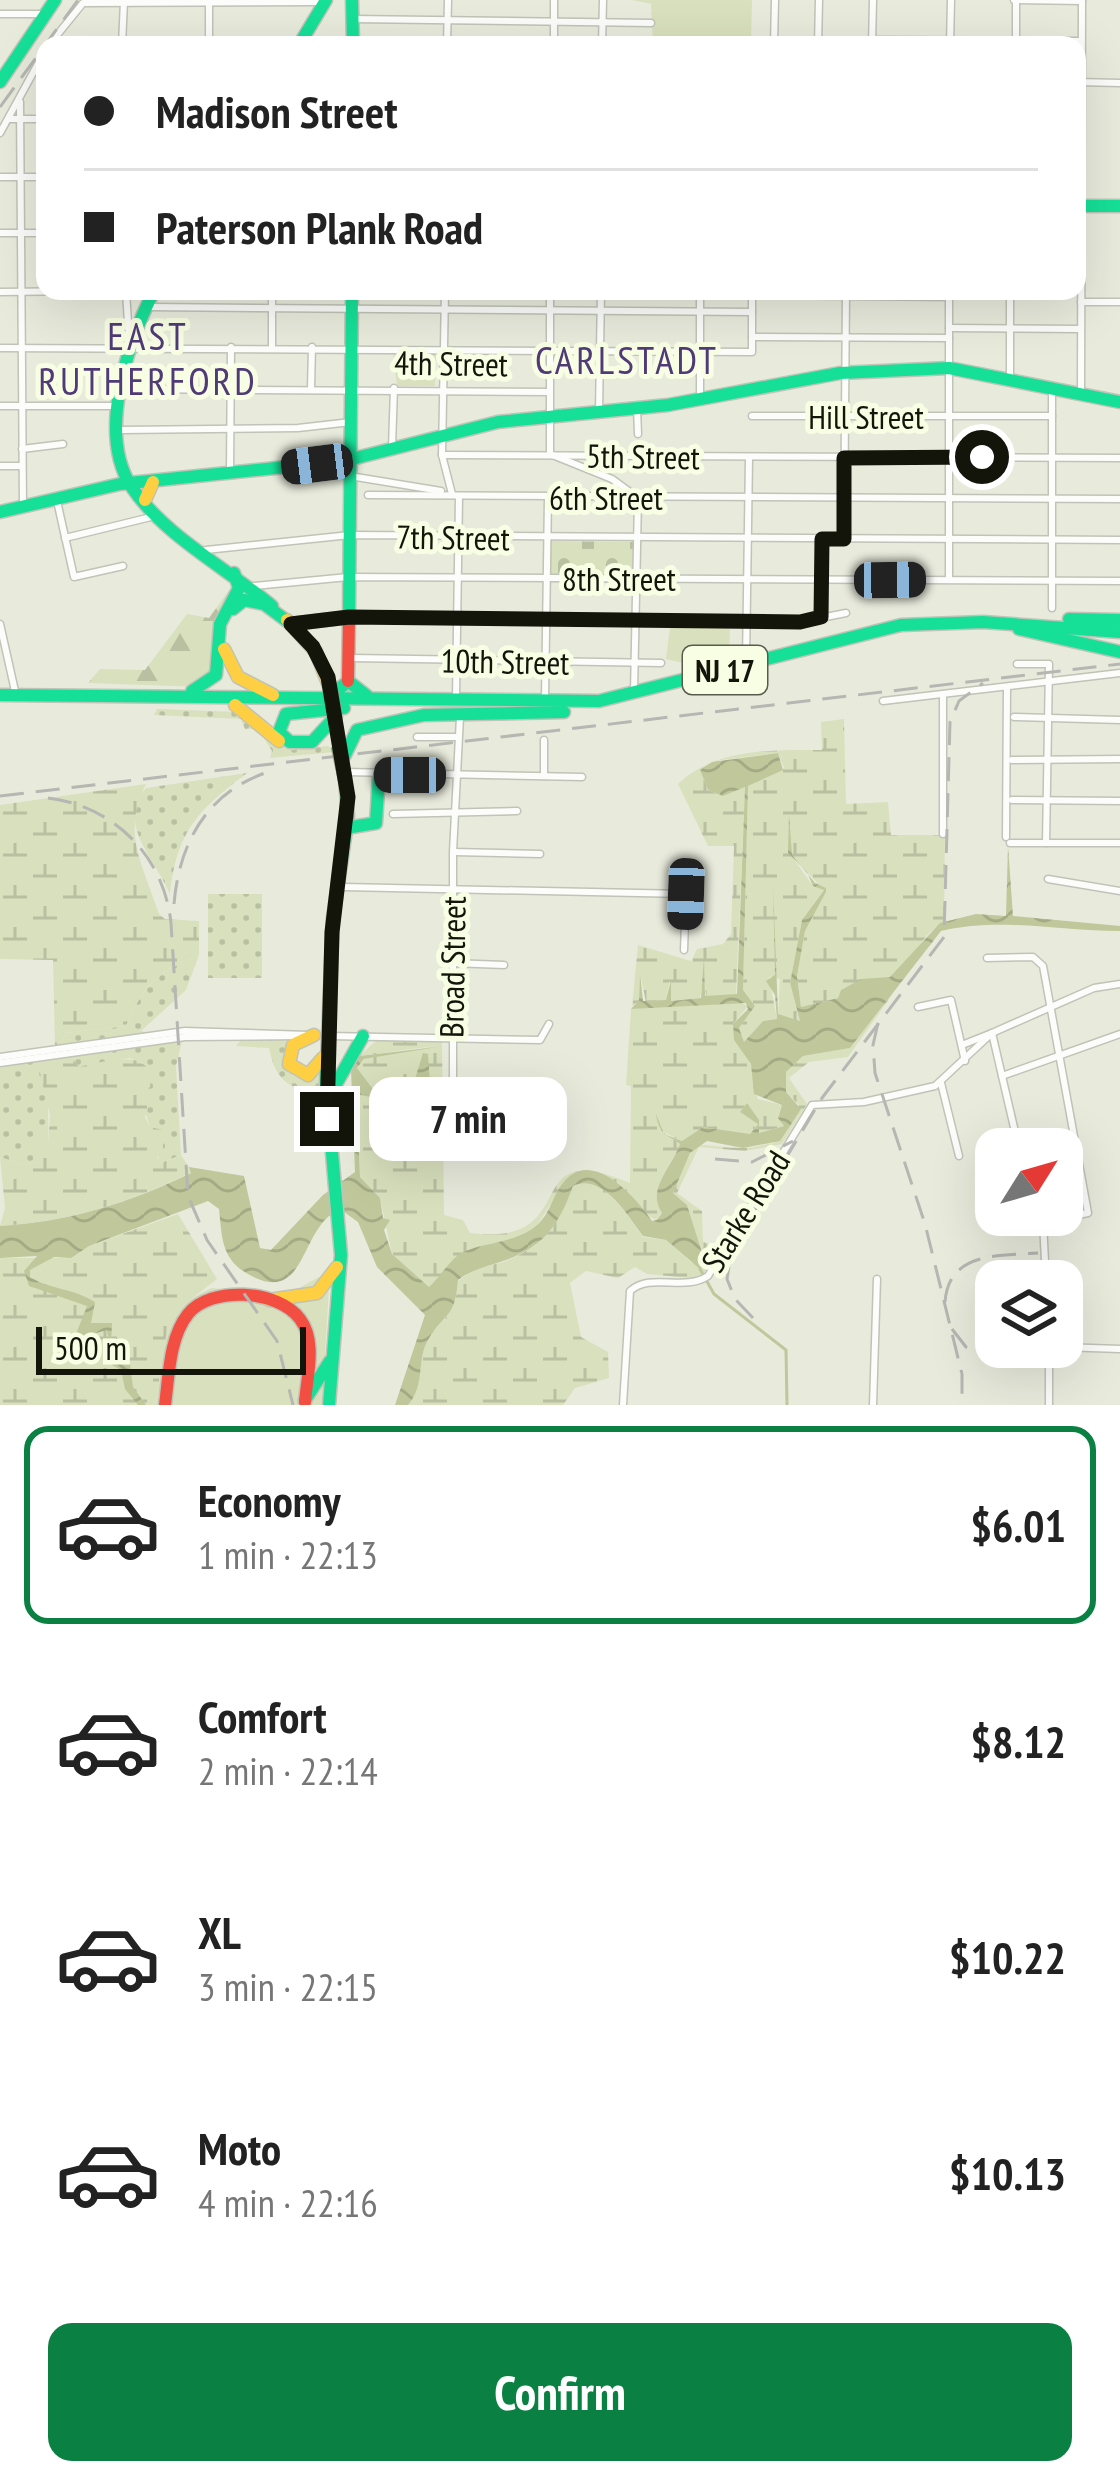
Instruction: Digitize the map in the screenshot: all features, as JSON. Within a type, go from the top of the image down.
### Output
[{"type":"main road","points":[[352,0],[353,36]]},
{"type":"main road","points":[[304,36],[325,1]]},
{"type":"main road","points":[[0,81],[52,4]]},
{"type":"main road","points":[[1086,206],[1120,206]]},
{"type":"main road","points":[[148,300],[128,344],[122,389],[129,484],[303,637],[321,662],[336,715],[348,817],[333,918],[328,1015],[321,1037]]},
{"type":"main road","points":[[352,300],[348,681],[363,695],[412,701]]},
{"type":"main road","points":[[0,512],[129,484],[351,458],[443,434],[549,415],[700,399],[846,372],[949,368],[1120,402]]},
{"type":"main road","points":[[145,500],[153,482]]},
{"type":"main road","points":[[142,697],[203,690],[215,681],[220,622],[239,588],[234,573]]},
{"type":"main road","points":[[280,699],[231,669],[224,631],[232,610],[244,600],[264,604],[291,624],[349,617]]},
{"type":"main road","points":[[963,620],[1120,620]]},
{"type":"main road","name":"NJ 17","points":[[0,699],[16,695],[280,699],[330,695],[456,701],[546,714],[634,697],[874,630],[963,620],[1120,636]]},
{"type":"main road","points":[[303,637],[315,622]]},
{"type":"main road","points":[[1016,628],[1096,651],[1120,652]]},
{"type":"main road","name":"NJ 17","points":[[0,699],[607,708],[871,637],[927,629],[1016,628],[1120,636]]},
{"type":"main road","points":[[330,695],[348,681]]},
{"type":"main road","points":[[236,705],[289,746],[343,746],[368,724],[607,708]]},
{"type":"main road","points":[[336,715],[312,742],[290,742],[279,732],[286,714],[357,707]]},
{"type":"main road","points":[[352,827],[375,824],[379,775]]},
{"type":"main road","points":[[337,1183],[321,1037],[352,827],[344,776]]},
{"type":"main road","points":[[328,1015],[319,1029],[331,1093],[345,1284],[332,1405]]},
{"type":"main road","points":[[331,1093],[363,1036]]},
{"type":"main road","points":[[332,1405],[340,1214]]},
{"type":"main road","points":[[165,1405],[174,1338],[185,1314],[220,1294],[269,1300],[300,1299],[320,1292],[333,1278],[340,1255]]},
{"type":"main road","points":[[269,1300],[297,1315],[308,1332],[305,1403]]},
{"type":"main road","points":[[305,1403],[335,1346]]},
{"type":"street","points":[[448,0],[448,36]]},
{"type":"street","points":[[554,0],[554,36]]},
{"type":"street","points":[[602,36],[603,0]]},
{"type":"street","points":[[774,36],[775,0]]},
{"type":"street","points":[[818,36],[819,0]]},
{"type":"street","points":[[872,36],[873,0]]},
{"type":"street","points":[[950,36],[951,0]]},
{"type":"street","points":[[1016,36],[1016,0],[1082,0],[1081,36]]},
{"type":"street","points":[[56,36],[76,8],[124,1],[325,1]]},
{"type":"street","points":[[122,36],[124,1]]},
{"type":"street","points":[[209,1],[209,36]]},
{"type":"street","points":[[0,14],[52,4]]},
{"type":"street","points":[[352,19],[650,22]]},
{"type":"street","points":[[22,507],[20,102],[21,87],[36,68]]},
{"type":"street","points":[[1086,82],[1120,83]]},
{"type":"street","points":[[0,133],[20,102]]},
{"type":"street","points":[[9,119],[36,118]]},
{"type":"street","points":[[0,177],[36,176]]},
{"type":"street","points":[[0,233],[36,233]]},
{"type":"street","points":[[0,292],[36,292]]},
{"type":"street","points":[[126,300],[128,344]]},
{"type":"street","points":[[272,300],[272,347]]},
{"type":"street","points":[[445,300],[442,455],[455,495],[458,538],[456,701]]},
{"type":"street","points":[[550,300],[550,454],[612,479],[638,498],[634,697]]},
{"type":"street","points":[[599,411],[602,300]]},
{"type":"street","points":[[700,300],[700,399]]},
{"type":"street","points":[[0,348],[128,344],[752,352],[752,300]]},
{"type":"street","points":[[844,539],[846,300]]},
{"type":"street","points":[[949,300],[949,579]]},
{"type":"street","points":[[1010,300],[1010,377]]},
{"type":"street","points":[[1081,393],[1081,302],[1120,302]]},
{"type":"street","points":[[144,307],[752,312]]},
{"type":"street","points":[[949,328],[1080,329]]},
{"type":"street","points":[[752,337],[949,338]]},
{"type":"street","points":[[230,474],[231,347]]},
{"type":"street","points":[[311,388],[312,347]]},
{"type":"street","points":[[1052,387],[1052,608]]},
{"type":"street","points":[[392,447],[394,388]]},
{"type":"street","name":"4th Street","points":[[122,389],[549,392]]},
{"type":"street","points":[[0,406],[122,406]]},
{"type":"street","points":[[637,408],[638,434]]},
{"type":"street","name":"Hill Street","points":[[752,416],[1052,416]]},
{"type":"street","points":[[122,430],[351,422]]},
{"type":"street","points":[[22,449],[63,444]]},
{"type":"street","name":"5th Street","points":[[442,455],[1120,458]]},
{"type":"street","points":[[746,664],[748,457]]},
{"type":"street","points":[[0,466],[22,466]]},
{"type":"street","points":[[350,476],[455,495]]},
{"type":"street","name":"6th Street","points":[[368,495],[1120,499]]},
{"type":"street","points":[[546,714],[548,497]]},
{"type":"street","points":[[56,499],[74,578],[123,566]]},
{"type":"street","points":[[65,538],[163,514]]},
{"type":"street","name":"7th Street","points":[[206,550],[350,535],[1120,540]]},
{"type":"street","points":[[821,617],[822,539]]},
{"type":"street","name":"8th Street","points":[[250,586],[348,577],[1120,581]]},
{"type":"street","points":[[349,617],[746,622],[846,614]]},
{"type":"street","points":[[0,625],[16,695]]},
{"type":"street","name":"10th Street","points":[[348,658],[661,663]]},
{"type":"street","points":[[1017,664],[1049,664],[1046,843]]},
{"type":"street","points":[[883,701],[1120,673]]},
{"type":"street","points":[[1007,687],[1008,840],[1120,843]]},
{"type":"street","points":[[943,694],[943,834]]},
{"type":"street","points":[[1014,718],[1120,720]]},
{"type":"street","name":"Broad Street","points":[[459,719],[452,852],[450,1140],[458,1152],[535,1151],[542,1138],[543,1092]]},
{"type":"street","points":[[417,737],[455,737]]},
{"type":"street","points":[[544,740],[544,776]]},
{"type":"street","points":[[1012,760],[1120,759]]},
{"type":"street","points":[[344,776],[582,777]]},
{"type":"street","points":[[1012,800],[1120,801]]},
{"type":"street","points":[[393,814],[517,811]]},
{"type":"street","points":[[452,852],[540,854]]},
{"type":"street","points":[[1048,879],[1120,890]]},
{"type":"street","points":[[343,887],[686,894],[684,950]]},
{"type":"street","points":[[987,958],[1036,958],[1050,1006],[1072,1128]]},
{"type":"street","points":[[452,963],[504,965]]},
{"type":"street","points":[[962,1045],[1102,985],[1120,984]]},
{"type":"street","points":[[918,1007],[951,1000],[965,1061]]},
{"type":"street","points":[[0,1060],[180,1037],[451,1035],[540,1040],[550,1024]]},
{"type":"street","points":[[959,1156],[941,1083],[992,1033]]},
{"type":"street","points":[[992,1033],[1015,1128]]},
{"type":"street","points":[[1002,1076],[1120,1034]]},
{"type":"street","name":"Starke Road","points":[[623,1405],[632,1288],[704,1280],[809,1108],[941,1083]]},
{"type":"street","points":[[1083,1186],[1088,1214],[1083,1214]]},
{"type":"street","points":[[873,1405],[877,1280]]},
{"type":"street","points":[[1083,1348],[1120,1349]]},
{"type":"street","points":[[1049,1368],[1049,1405]]},
{"type":"green space","points":[[632,0],[752,0],[751,36],[653,36],[651,4]]},
{"type":"green space","points":[[393,352],[436,353],[435,386],[397,386]]},
{"type":"green space","points":[[551,541],[633,542],[633,575],[551,574]]},
{"type":"green space","points":[[232,586],[216,674],[201,687],[88,683],[100,669],[145,670],[187,614],[209,618]]},
{"type":"green space","points":[[730,626],[729,663],[692,665],[666,659],[670,627]]},
{"type":"green space","points":[[157,709],[238,712],[292,750],[328,746],[335,752],[270,758],[272,751],[258,729],[245,729],[241,719],[154,715]]},
{"type":"green space","points":[[844,719],[846,804],[888,802],[891,835],[945,835],[944,924],[929,933],[897,973],[848,986],[838,998],[801,1007],[797,976],[805,931],[824,890],[802,920],[790,983],[800,1022],[778,1015],[780,979],[769,977],[777,1019],[763,1021],[744,1042],[739,1028],[755,1006],[743,990],[748,786],[784,768],[778,753],[721,760],[700,770],[708,790],[723,796],[745,787],[736,995],[706,997],[704,974],[700,998],[671,1001],[670,980],[666,1000],[646,1002],[640,973],[639,1001],[632,1006],[638,945],[691,961],[697,949],[723,944],[731,934],[734,846],[708,846],[678,784],[693,772],[727,757],[765,751],[822,750],[821,722]],"holes":[[[793,858],[823,889],[813,886]]]},
{"type":"green space","points":[[247,773],[193,824],[178,854],[170,894],[136,828],[138,801],[146,788]]},
{"type":"green space","points":[[146,784],[135,818],[141,864],[159,914],[165,919],[199,921],[199,955],[154,981],[126,1026],[65,1033],[62,1046],[79,1067],[126,1059],[145,1065],[150,1087],[141,1093],[148,1108],[145,1117],[150,1127],[163,1130],[163,1150],[157,1157],[161,1163],[181,1155],[192,1172],[99,1209],[0,1226],[5,1208],[0,1157],[23,1165],[38,1162],[38,1140],[48,1144],[50,1116],[39,1068],[55,1046],[53,960],[0,959],[0,805]]},
{"type":"green space","points":[[208,894],[262,894],[262,978],[208,978]]},
{"type":"green space","points":[[199,955],[186,990],[141,1031],[182,1041],[176,1066],[181,1155],[160,1163],[140,1093],[143,1063],[129,1058],[79,1067],[62,1046],[65,1033],[126,1026],[154,982]]},
{"type":"green space","points":[[899,985],[848,1057],[809,1062],[789,1078],[807,1104],[782,1144],[745,1151],[699,1147],[677,1193],[702,1211],[703,1242],[722,1248],[700,1279],[647,1274],[635,1267],[618,1278],[586,1271],[570,1283],[581,1337],[608,1352],[609,1378],[575,1388],[563,1405],[408,1405],[417,1389],[424,1348],[452,1310],[458,1281],[517,1256],[539,1241],[556,1223],[573,1186],[584,1183],[604,1190],[643,1237],[666,1240],[692,1263],[706,1265],[687,1205],[673,1193],[692,1151],[697,1146],[703,1145],[744,1148],[774,1143],[799,1105],[786,1092],[786,1072],[803,1056],[850,1048]]},
{"type":"green space","points":[[736,1001],[748,1006],[733,1024],[751,1065],[758,1099],[782,1105],[778,1116],[784,1126],[759,1133],[759,1121],[747,1103],[740,1112],[758,1123],[750,1134],[703,1127],[682,1141],[661,1131],[680,1144],[658,1187],[662,1212],[657,1220],[606,1178],[568,1177],[536,1227],[503,1245],[460,1254],[430,1288],[392,1254],[380,1198],[360,1177],[356,1093],[380,1099],[389,1109],[413,1094],[423,1054],[414,1083],[396,1094],[396,1102],[373,1089],[357,1068],[365,1059],[435,1046],[359,1056],[377,1040],[442,1041],[444,1215],[463,1220],[470,1233],[506,1233],[528,1225],[560,1181],[573,1172],[595,1172],[630,1183],[631,1086],[626,1085],[631,1009]]},
{"type":"green space","points":[[241,1040],[294,1040],[286,1064],[293,1076],[304,1079],[321,1072],[323,1103],[318,1103],[315,1092],[283,1079],[269,1048],[236,1046]]},
{"type":"green space","points":[[48,1056],[48,1145],[38,1141],[38,1162],[23,1165],[0,1157],[0,1068]]},
{"type":"green space","points":[[178,1214],[217,1279],[194,1297],[168,1330],[155,1405],[0,1405],[0,1258],[71,1258],[89,1246]]},
{"type":"green space","points":[[330,1271],[322,1405],[155,1405],[167,1330],[194,1297],[211,1288],[288,1294]]},
{"type":"water","points":[[778,753],[783,770],[748,786],[743,990],[755,1006],[739,1028],[744,1042],[763,1021],[777,1019],[775,995],[766,981],[775,975],[773,885],[778,1014],[800,1021],[790,983],[802,920],[824,890],[813,886],[808,875],[826,888],[826,892],[805,931],[797,976],[801,1007],[838,998],[841,990],[861,979],[890,977],[940,923],[976,914],[1006,916],[1008,846],[1013,916],[1120,926],[1120,931],[1008,925],[941,931],[850,1048],[803,1056],[786,1072],[786,1092],[801,1109],[780,1141],[743,1148],[707,1141],[690,1153],[673,1193],[687,1205],[706,1265],[700,1269],[666,1240],[643,1236],[604,1190],[584,1183],[573,1186],[556,1223],[539,1241],[458,1280],[452,1309],[424,1348],[417,1389],[408,1405],[395,1405],[425,1315],[377,1267],[358,1222],[340,1209],[326,1218],[301,1261],[282,1281],[267,1282],[232,1261],[219,1209],[208,1201],[89,1246],[71,1258],[54,1257],[30,1270],[30,1277],[37,1281],[95,1302],[91,1323],[112,1323],[111,1345],[130,1364],[133,1387],[146,1405],[138,1405],[125,1389],[121,1370],[112,1365],[107,1330],[72,1344],[87,1306],[29,1286],[24,1271],[37,1256],[0,1258],[0,1226],[98,1209],[191,1173],[189,1167],[244,1176],[260,1248],[271,1250],[323,1195],[355,1172],[351,1069],[359,1056],[437,1047],[364,1059],[357,1068],[373,1089],[396,1102],[396,1094],[414,1082],[423,1053],[428,1054],[430,1083],[424,1080],[414,1094],[404,1095],[404,1106],[389,1109],[380,1099],[356,1094],[360,1177],[380,1198],[383,1218],[390,1220],[384,1230],[392,1254],[429,1287],[461,1253],[532,1229],[574,1173],[600,1173],[624,1189],[652,1221],[657,1220],[662,1213],[658,1187],[680,1144],[667,1135],[682,1141],[703,1127],[750,1134],[758,1124],[740,1112],[747,1103],[759,1120],[759,1133],[784,1126],[778,1118],[782,1105],[754,1094],[751,1064],[734,1040],[733,1024],[748,1009],[746,1003],[631,1009],[639,1000],[640,973],[643,1001],[666,1000],[671,980],[671,1001],[701,998],[704,957],[705,996],[737,994],[745,787],[723,796],[708,790],[700,770],[712,762]]},
{"type":"water","points":[[789,814],[792,855],[801,866],[788,853]]},
{"type":"waterway","points":[[700,1269],[714,1294],[786,1350],[787,1405]]},
{"type":"railway","points":[[52,36],[78,0]]},
{"type":"railway","points":[[0,107],[36,58]]},
{"type":"railway","points":[[0,796],[1120,664]]},
{"type":"railway","points":[[753,1318],[735,1299],[727,1279],[732,1248],[822,1098],[944,937],[950,722],[959,701],[983,683]]},
{"type":"railway","points":[[174,904],[182,860],[200,823],[228,792],[268,772]]},
{"type":"railway","points":[[48,798],[94,811],[114,823],[132,838],[158,876],[171,923],[188,1196],[207,1240],[277,1341],[293,1405]]},
{"type":"railway","points":[[878,1023],[873,1045],[875,1073],[925,1224],[962,1374],[962,1405]]},
{"type":"railway","points":[[715,1159],[752,1162],[793,1141]]},
{"type":"railway","points":[[945,1302],[949,1285],[966,1265],[992,1256],[1038,1253]]},
{"type":"railway","points":[[952,1329],[975,1352]]},
{"type":"traffic: fast","points":[[0,82],[55,0]]},
{"type":"traffic: fast","points":[[304,36],[326,0]]},
{"type":"traffic: fast","points":[[352,0],[353,36]]},
{"type":"traffic: fast","points":[[1086,206],[1120,206]]},
{"type":"traffic: fast","points":[[150,300],[120,388],[116,414],[121,464],[131,486],[160,520],[272,606]]},
{"type":"traffic: fast","points":[[349,617],[352,300]]},
{"type":"traffic: fast","points":[[0,512],[120,484],[344,461],[498,422],[668,405],[840,373],[949,368],[1120,402]]},
{"type":"traffic: fast","points":[[192,691],[216,675],[220,624],[239,588],[234,573]]},
{"type":"traffic: fast","points":[[233,609],[244,600],[264,604],[291,624]]},
{"type":"traffic: fast","points":[[1069,619],[1120,620]]},
{"type":"traffic: fast","points":[[0,695],[599,701],[901,625],[983,622],[1120,632]]},
{"type":"traffic: fast","points":[[1019,629],[1120,652]]},
{"type":"traffic: fast","points":[[328,699],[348,681],[367,696]]},
{"type":"traffic: fast","points":[[331,691],[335,715]]},
{"type":"traffic: fast","points":[[336,716],[312,742],[290,742],[279,732],[286,714],[344,708]]},
{"type":"traffic: fast","points":[[345,755],[357,730],[424,715],[564,712]]},
{"type":"traffic: fast","points":[[338,746],[345,779]]},
{"type":"traffic: fast","points":[[352,827],[376,823],[379,774]]},
{"type":"traffic: fast","points":[[329,1405],[341,1255],[326,1085],[333,918],[348,817],[345,779]]},
{"type":"traffic: fast","points":[[331,1093],[363,1036]]},
{"type":"traffic: fast","points":[[305,1400],[330,1361]]},
{"type":"traffic: slow","points":[[145,500],[153,482]]},
{"type":"traffic: slow","points":[[287,620],[316,652],[331,691]]},
{"type":"traffic: slow","points":[[224,649],[238,677],[273,695]]},
{"type":"traffic: slow","points":[[235,705],[279,741]]},
{"type":"traffic: slow","points":[[314,1035],[293,1045],[289,1064],[308,1075],[323,1058]]},
{"type":"traffic: slow","points":[[269,1300],[317,1293],[337,1267]]},
{"type":"traffic: jam","points":[[291,624],[349,617],[348,681]]},
{"type":"traffic: jam","points":[[165,1405],[173,1346],[182,1324],[198,1305],[227,1295],[261,1297],[290,1309],[300,1319],[310,1359],[305,1402]]},
{"type":"district","name":"EAST RUTHERFORD","points":[[148,358]]},
{"type":"district","name":"CARLSTADT","points":[[627,359]]},
{"type":"route","points":[[327,1119],[332,932],[348,797],[328,677],[313,647],[291,624],[349,617],[800,622],[821,617],[822,539],[844,539],[844,458],[982,457]]}]
